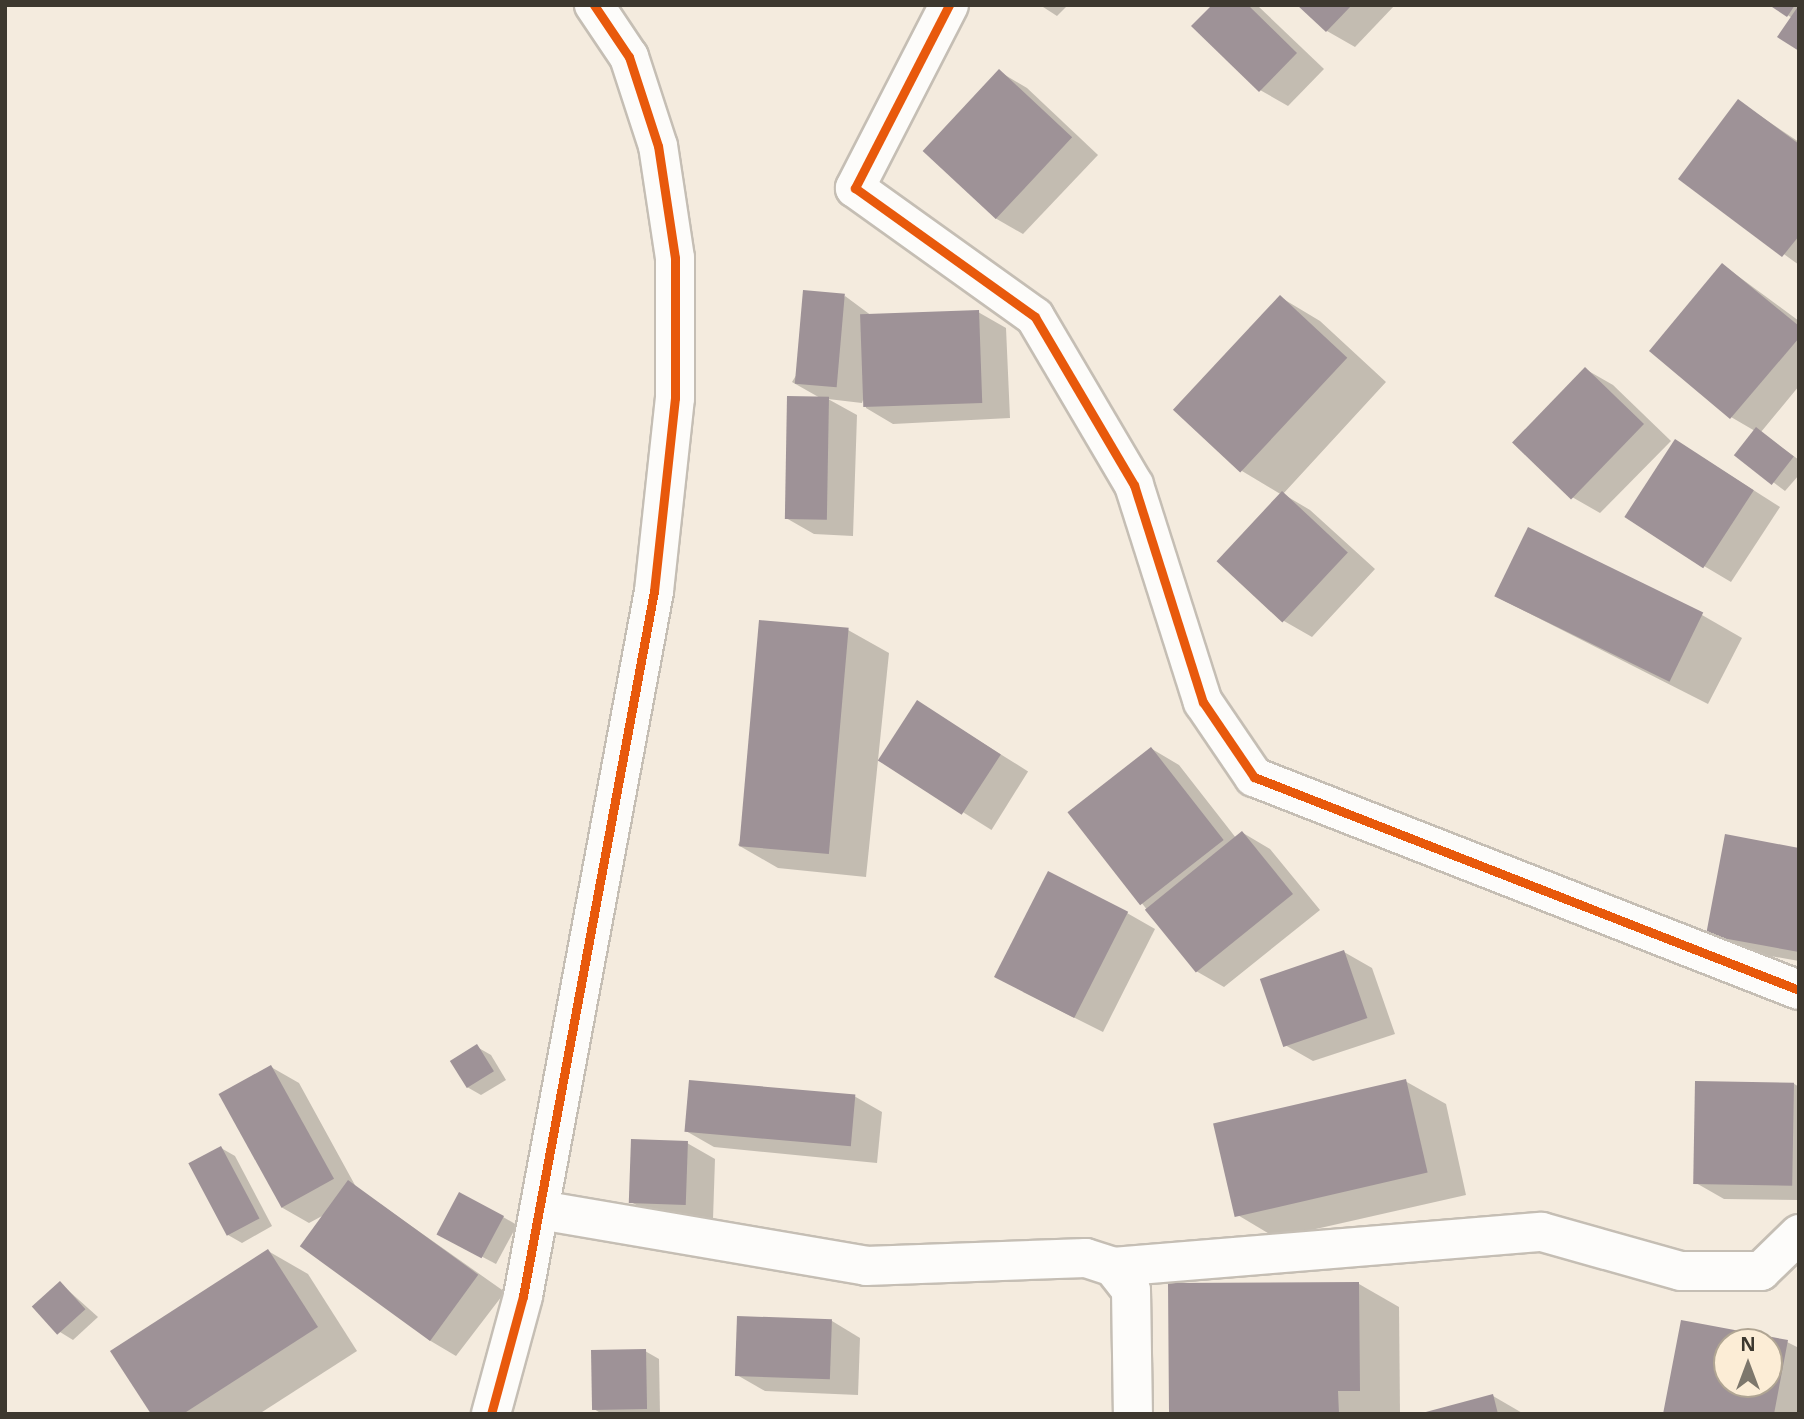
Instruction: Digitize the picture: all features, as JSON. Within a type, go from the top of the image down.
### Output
[{"type":"street","points":[[491,1414],[523,1296],[654,591],[674,398],[674,258],[658,146],[629,57],[594,5]]},
{"type":"street","points":[[949,5],[855,188],[1035,317],[1134,485],[1203,702],[1254,777],[1799,990]]},
{"type":"street","points":[[540,1210],[866,1266],[1086,1258],[1113,1267],[1542,1232],[1681,1271],[1761,1271],[1799,1234]]},
{"type":"street","points":[[1113,1267],[1131,1290],[1133,1414]]},
{"type":"building","points":[[1212,5],[1248,5],[1297,53],[1259,92],[1191,26]]},
{"type":"building","points":[[1297,5],[1352,5],[1326,32]]},
{"type":"building","points":[[1769,5],[1795,5],[1787,17]]},
{"type":"building","points":[[1799,5],[1799,51],[1777,37]]},
{"type":"building","points":[[999,69],[1072,137],[996,219],[923,151]]},
{"type":"building","points":[[1738,99],[1799,144],[1799,236],[1782,257],[1678,179]]},
{"type":"building","points":[[1722,263],[1799,326],[1799,338],[1730,419],[1649,351]]},
{"type":"building","points":[[803,290],[845,294],[837,387],[795,384]]},
{"type":"building","points":[[1280,295],[1347,358],[1240,473],[1173,410]]},
{"type":"building","points":[[979,310],[982,403],[863,407],[860,314]]},
{"type":"building","points":[[1585,367],[1644,424],[1571,499],[1512,443]]},
{"type":"building","points":[[787,396],[829,397],[827,520],[785,519]]},
{"type":"building","points":[[1756,427],[1794,457],[1772,485],[1734,455]]},
{"type":"building","points":[[1675,439],[1754,490],[1703,568],[1624,517]]},
{"type":"building","points":[[1282,491],[1348,552],[1282,623],[1217,561]]},
{"type":"building","points":[[1528,527],[1703,612],[1670,682],[1494,596]]},
{"type":"building","points":[[759,620],[849,628],[829,854],[739,846]]},
{"type":"building","points":[[917,700],[1001,754],[962,815],[878,760]]},
{"type":"building","points":[[1151,747],[1224,840],[1140,905],[1067,812]]},
{"type":"building","points":[[1242,831],[1293,894],[1196,973],[1145,910]]},
{"type":"building","points":[[1725,834],[1799,848],[1799,952],[1706,935]]},
{"type":"building","points":[[1048,871],[1128,912],[1074,1018],[994,977]]},
{"type":"building","points":[[1344,950],[1367,1018],[1283,1047],[1260,979]]},
{"type":"building","points":[[477,1044],[494,1071],[467,1088],[450,1061]]},
{"type":"building","points":[[271,1065],[334,1179],[282,1208],[219,1094]]},
{"type":"building","points":[[1406,1079],[1428,1173],[1235,1217],[1213,1124]]},
{"type":"building","points":[[689,1080],[855,1095],[851,1146],[684,1132]]},
{"type":"building","points":[[1695,1081],[1794,1083],[1792,1186],[1693,1184]]},
{"type":"building","points":[[631,1139],[688,1141],[686,1205],[629,1203]]},
{"type":"building","points":[[221,1146],[259,1218],[227,1236],[188,1163]]},
{"type":"building","points":[[348,1180],[478,1275],[430,1341],[300,1246]]},
{"type":"building","points":[[459,1192],[504,1216],[481,1258],[436,1234]]},
{"type":"building","points":[[268,1249],[318,1327],[183,1414],[151,1414],[110,1351]]},
{"type":"building","points":[[60,1281],[85,1309],[57,1335],[32,1306]]},
{"type":"building","points":[[1359,1282],[1360,1391],[1338,1391],[1339,1414],[1169,1414],[1168,1283]]},
{"type":"building","points":[[737,1316],[832,1319],[830,1379],[735,1376]]},
{"type":"building","points":[[1681,1320],[1724,1328],[1713,1328],[1713,1398],[1777,1398],[1774,1414],[1663,1414]]},
{"type":"building","points":[[1783,1339],[1788,1340],[1783,1366]]},
{"type":"building","points":[[646,1349],[647,1409],[592,1410],[591,1350]]},
{"type":"building","points":[[1493,1394],[1498,1414],[1422,1414],[1422,1413]]},
{"type":"cycle path","points":[[491,1414],[523,1296],[654,591],[675,398],[675,258],[658,146],[629,57],[594,5]]},
{"type":"cycle path","points":[[949,5],[855,188],[1035,317],[1134,485],[1203,702],[1254,777],[1799,990]]}]
